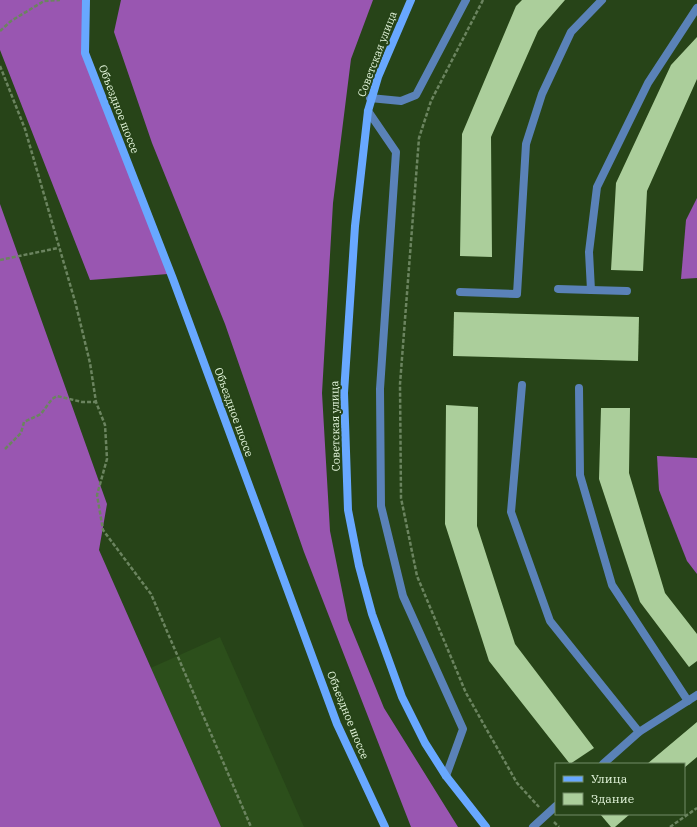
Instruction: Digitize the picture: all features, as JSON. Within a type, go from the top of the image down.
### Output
[{"type":"street","name":"Объездное шоссе","points":[[86,0],[85,53],[173,278],[337,724],[385,827]]},
{"type":"street","name":"Советская улица","points":[[411,0],[370,98],[368,111],[355,226],[344,392],[348,510],[359,566],[372,614],[402,697],[425,743],[446,776],[486,827]]},
{"type":"lane","points":[[370,98],[401,101],[416,95],[466,0]]},
{"type":"lane","points":[[460,292],[517,294],[526,144],[542,94],[571,32],[602,0]]},
{"type":"lane","points":[[591,290],[589,252],[597,187],[648,83],[697,8]]},
{"type":"lane","points":[[368,111],[396,152],[380,389],[381,506],[403,596],[463,729],[446,776]]},
{"type":"lane","points":[[558,288],[627,292]]},
{"type":"lane","points":[[522,385],[511,512],[550,621],[639,732]]},
{"type":"lane","points":[[579,388],[580,475],[612,585],[688,701]]},
{"type":"lane","points":[[604,763],[639,732],[697,695]]},
{"type":"lane","points":[[533,827],[555,807]]},
{"type":"path","points":[[0,31],[11,21],[44,1],[60,0]]},
{"type":"path","points":[[483,0],[431,101],[419,138],[400,384],[401,498],[417,576],[466,693],[517,782],[546,815],[559,827]]},
{"type":"path","points":[[0,66],[25,129],[58,248],[76,305],[88,355],[96,402],[105,425],[107,459],[97,495],[104,530],[150,594],[252,827]]},
{"type":"path","points":[[0,260],[58,248]]},
{"type":"path","points":[[5,449],[21,433],[24,422],[41,414],[52,399],[57,396],[82,402],[96,402]]},
{"type":"path","points":[[670,827],[697,808]]},
{"type":"shaded area","points":[[0,0],[82,0],[83,57],[168,274],[90,280],[0,50]]},
{"type":"shaded area","points":[[121,0],[373,0],[351,59],[333,203],[322,393],[330,531],[348,620],[384,708],[458,827],[411,827],[304,552],[225,324],[152,143],[114,32]]},
{"type":"shaded area","points":[[697,198],[697,278],[681,279],[686,220]]},
{"type":"shaded area","points":[[0,204],[107,504],[99,550],[221,827],[0,827]]},
{"type":"shaded area","points":[[657,456],[697,458],[697,574],[687,561],[659,490]]},
{"type":"shaded area","points":[[220,637],[304,827],[215,827],[146,670]]},
{"type":"building","points":[[522,0],[565,0],[538,31],[491,137],[492,257],[460,256],[462,134],[516,6]]},
{"type":"building","points":[[697,37],[697,79],[647,191],[643,271],[611,270],[616,183],[671,65]]},
{"type":"building","points":[[454,312],[639,317],[638,361],[453,356]]},
{"type":"building","points":[[446,405],[478,407],[477,526],[515,644],[594,748],[572,763],[569,763],[489,661],[445,524]]},
{"type":"building","points":[[601,408],[630,408],[629,473],[665,593],[697,634],[697,661],[689,667],[640,602],[599,479]]},
{"type":"building","points":[[697,722],[697,757],[685,767],[685,763],[648,763]]},
{"type":"building","points":[[601,815],[629,815],[615,827],[611,827]]}]
